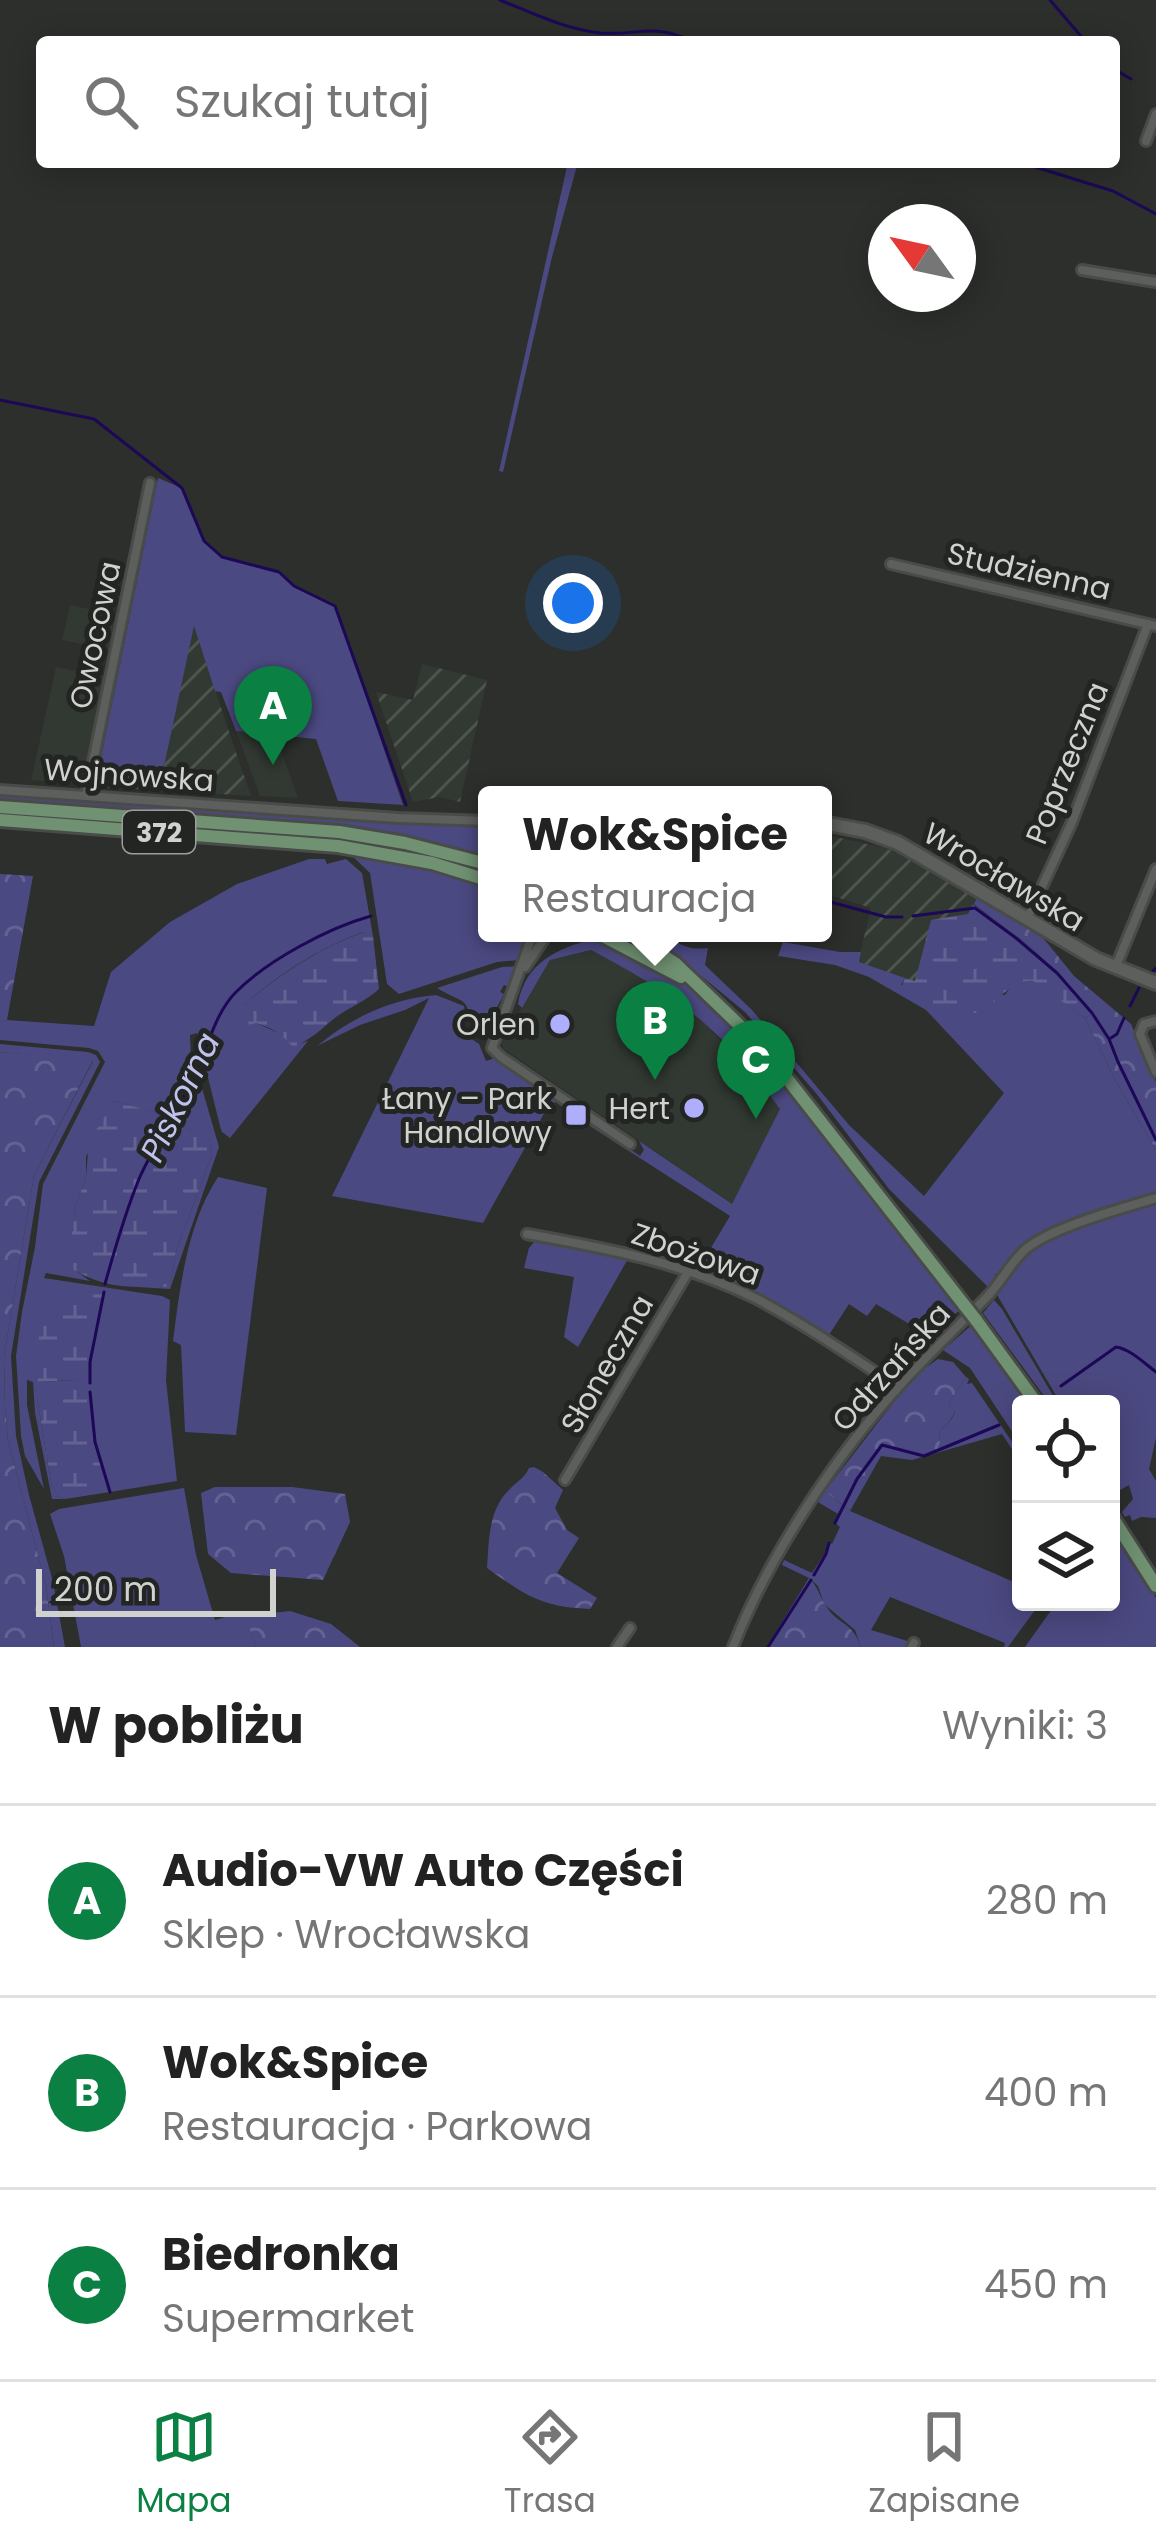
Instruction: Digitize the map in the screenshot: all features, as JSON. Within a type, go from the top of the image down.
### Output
[{"type":"main road","name":"372","points":[[0,807],[339,832],[478,862]]},
{"type":"main road","name":"372","points":[[0,820],[338,846],[432,863],[478,877]]},
{"type":"main road","name":"Wrocławska","points":[[832,825],[898,843],[1116,968],[1156,983]]},
{"type":"main road","points":[[614,942],[702,989]]},
{"type":"main road","points":[[643,942],[676,964],[781,1068],[1030,1395]]},
{"type":"main road","points":[[1120,1529],[1156,1586]]},
{"type":"street","points":[[1146,141],[1156,114]]},
{"type":"street","points":[[1082,270],[1156,282]]},
{"type":"street","name":"Owocowa","points":[[86,796],[150,483]]},
{"type":"street","name":"Studzienna","points":[[891,563],[1152,625]]},
{"type":"street","name":"Poprzeczna","points":[[1027,919],[1152,625]]},
{"type":"street","name":"Wojnowska","points":[[0,790],[478,820]]},
{"type":"street","points":[[1116,968],[1156,868]]},
{"type":"street","points":[[530,942],[494,1035],[494,1052],[630,1144]]},
{"type":"street","points":[[521,973],[542,942]]},
{"type":"street","points":[[1156,1021],[1144,1024],[1140,1040],[1156,1072]]},
{"type":"street","name":"Odrzańska","points":[[733,1647],[754,1598],[840,1461],[898,1387],[991,1293],[1029,1246],[1156,1198]]},
{"type":"street","name":"Zbożowa","points":[[527,1234],[627,1254],[754,1298],[898,1387]]},
{"type":"street","name":"Słoneczna","points":[[566,1480],[688,1272]]},
{"type":"street","points":[[617,1647],[630,1628]]},
{"type":"shaded area","points":[[70,605],[117,615],[110,650],[62,640]]},
{"type":"shaded area","points":[[194,624],[229,732],[251,796],[159,790]]},
{"type":"shaded area","points":[[422,664],[487,680],[460,802],[440,797],[413,802],[376,692],[413,700]]},
{"type":"shaded area","points":[[56,667],[105,677],[83,784],[31,780]]},
{"type":"shaded area","points":[[236,731],[276,736],[298,798],[260,796]]},
{"type":"shaded area","points":[[832,836],[906,856],[977,897],[915,982],[858,962],[871,908],[832,896]]},
{"type":"shaded area","points":[[591,950],[649,981],[703,1022],[781,1110],[732,1204],[504,1049],[501,1042],[550,960]]},
{"type":"green space","points":[[567,168],[576,168],[503,472],[499,471]]},
{"type":"green space","points":[[158,478],[182,488],[204,541],[222,556],[279,572],[294,587],[335,606],[403,805],[338,801],[316,739],[236,731],[221,692],[215,691],[194,626],[159,790],[95,787]]},
{"type":"green space","points":[[0,794],[478,825],[478,858],[376,832],[0,802]]},
{"type":"green space","points":[[349,853],[428,866],[478,882],[478,942],[527,942],[520,960],[497,962],[399,994],[387,984],[370,873]]},
{"type":"green space","points":[[309,859],[325,859],[327,864],[346,859],[362,873],[373,936],[363,932],[315,954],[244,1005],[256,1023],[283,1035],[293,1046],[308,1041],[230,1138],[220,1126],[197,1033],[190,1035],[191,1059],[219,1147],[170,1289],[137,1287],[166,1287],[171,1280],[176,1251],[212,1155],[209,1138],[171,1117],[115,1101],[86,1157],[86,1177],[76,1205],[68,1265],[90,1281],[46,1273],[44,1278],[170,1300],[166,1380],[177,1481],[110,1492],[95,1442],[90,1392],[37,1398],[51,1482],[57,1496],[65,1499],[52,1499],[33,1382],[27,1380],[27,1405],[44,1489],[25,1456],[16,1356],[43,1184],[105,1062],[98,1051],[89,1048],[0,1040],[0,1023],[94,1026],[111,972],[170,922],[237,884]],"holes":[[[84,1291],[104,1293],[90,1382],[38,1382]]]},
{"type":"green space","points":[[0,874],[33,876],[7,1020],[0,1023]]},
{"type":"green space","points":[[977,897],[1044,939],[1074,976],[1131,1024],[1156,1082],[1156,1150],[1085,1018],[1090,1008],[1032,948],[974,904]]},
{"type":"green space","points":[[973,904],[1032,948],[1090,1008],[1090,1015],[1085,1018],[1033,981],[1014,985],[989,1006],[968,1014],[950,1013],[901,988],[905,978],[915,981],[931,920],[968,914]]},
{"type":"green space","points":[[364,932],[373,936],[379,989],[293,1047],[272,1029],[249,1025],[244,1005],[257,994],[316,954]]},
{"type":"green space","points":[[607,942],[693,987],[772,1064],[961,1309],[933,1329],[916,1328],[876,1304],[867,1316],[849,1304],[827,1338],[697,1271],[730,1216],[590,1126],[640,1156],[644,1150],[639,1141],[732,1204],[780,1109],[704,1023],[664,992],[591,950],[550,960],[522,1008],[518,1004],[522,990],[535,968],[568,947]]},
{"type":"green space","points":[[660,942],[708,948],[705,965],[752,1010],[849,1125],[924,1196],[1004,1093],[926,1010],[869,977],[835,965],[778,956],[783,942],[861,952],[859,962],[905,978],[901,985],[1005,995],[1016,983],[1034,981],[1085,1018],[1156,1150],[1156,1194],[1052,1229],[1019,1252],[1001,1275],[995,1274],[998,1278],[993,1286],[987,1286],[889,1189],[816,1093],[745,1012]]},
{"type":"green space","points":[[519,966],[509,987],[504,985],[500,992],[504,994],[487,1037],[473,1031],[464,1002],[437,988],[502,967]]},
{"type":"green space","points":[[436,995],[464,1006],[466,1021],[459,1021],[456,1028],[479,1044],[486,1061],[495,1058],[557,1099],[551,1101],[483,1223],[332,1196],[429,998],[317,1046],[373,1011]]},
{"type":"green space","points":[[0,1044],[88,1052],[100,1062],[39,1182],[11,1356],[16,1436],[65,1647],[54,1647],[46,1586],[8,1440],[4,1357],[34,1175],[93,1061],[0,1052]]},
{"type":"green space","points":[[0,1052],[93,1060],[34,1175],[4,1357],[8,1440],[46,1586],[54,1647],[0,1647]]},
{"type":"green space","points":[[115,1101],[172,1117],[209,1137],[212,1155],[167,1287],[115,1285],[67,1266],[89,1141]]},
{"type":"green space","points":[[218,1177],[267,1188],[236,1435],[185,1432],[181,1345],[173,1341],[192,1235]]},
{"type":"green space","points":[[1156,1201],[1156,1438],[1149,1469],[1156,1481],[1156,1518],[1132,1521],[1122,1512],[1133,1499],[1129,1485],[1120,1490],[1120,1395],[1056,1395],[996,1293],[1027,1251],[1087,1223]]},
{"type":"green space","points":[[543,1239],[629,1257],[578,1347],[564,1337],[574,1277],[524,1268],[529,1248]]},
{"type":"green space","points":[[85,1291],[104,1292],[90,1383],[38,1382],[39,1336],[47,1315]]},
{"type":"green space","points":[[994,1300],[1002,1309],[1053,1395],[1043,1395],[983,1313]]},
{"type":"green space","points":[[973,1324],[1024,1395],[1012,1395],[1012,1431],[970,1368],[943,1350]]},
{"type":"green space","points":[[938,1359],[953,1362],[966,1377],[949,1403],[955,1411],[940,1432],[943,1451],[912,1460],[881,1456],[850,1511],[825,1491],[914,1376]]},
{"type":"green space","points":[[969,1379],[967,1384],[972,1383],[1012,1442],[1012,1449],[1002,1434],[943,1451],[940,1433],[955,1412],[949,1403]]},
{"type":"green space","points":[[66,1389],[90,1392],[95,1442],[110,1492],[65,1499],[57,1496],[51,1482],[37,1398]]},
{"type":"green space","points":[[534,1467],[563,1490],[555,1508],[567,1530],[579,1538],[557,1573],[597,1598],[590,1609],[535,1598],[487,1568],[497,1507]]},
{"type":"green space","points":[[215,1487],[292,1487],[345,1494],[350,1522],[323,1580],[231,1573],[208,1554],[201,1493]]},
{"type":"green space","points":[[184,1488],[196,1555],[215,1620],[244,1611],[256,1647],[81,1647],[64,1556],[50,1514]]},
{"type":"green space","points":[[825,1491],[850,1511],[1012,1581],[1012,1611],[1034,1611],[1004,1647],[1005,1643],[890,1597],[871,1630],[911,1642],[908,1647],[861,1647],[855,1630],[824,1604],[818,1586],[782,1565],[784,1560],[812,1573],[828,1542],[832,1544],[840,1527],[834,1522],[838,1514],[818,1502]]},
{"type":"green space","points":[[1120,1542],[1156,1598],[1156,1647],[1025,1647],[1051,1611],[1120,1611]]},
{"type":"green space","points":[[809,1578],[831,1612],[854,1633],[861,1647],[767,1647]]},
{"type":"green space","points":[[290,1611],[331,1624],[360,1647],[256,1647],[245,1616]]},
{"type":"waterway","points":[[500,0],[587,31],[656,31],[679,36]]},
{"type":"waterway","points":[[1050,0],[1081,36]]},
{"type":"waterway","points":[[1120,73],[1131,79]]},
{"type":"waterway","points":[[1038,168],[1113,191],[1156,214]]},
{"type":"waterway","points":[[0,400],[94,419],[182,488],[204,541],[222,557],[279,572],[294,586],[335,606],[406,805]]},
{"type":"waterway","name":"Piskorna","points":[[832,902],[902,917]]},
{"type":"waterway","name":"Piskorna","points":[[913,916],[975,908],[1057,973],[1109,1039],[1156,1140]]},
{"type":"waterway","name":"Piskorna","points":[[105,1284],[139,1179],[229,1000],[281,957],[371,916]]},
{"type":"waterway","points":[[1150,974],[1156,968]]},
{"type":"waterway","points":[[1130,1006],[1139,988]]},
{"type":"waterway","points":[[1111,1038],[1124,1018]]},
{"type":"waterway","name":"Piskorna","points":[[90,1383],[104,1292]]},
{"type":"waterway","points":[[1061,1386],[1116,1347],[1156,1372]]},
{"type":"waterway","name":"Piskorna","points":[[90,1392],[95,1442],[110,1492]]},
{"type":"waterway","points":[[835,1523],[857,1479],[882,1445],[924,1456],[999,1425]]},
{"type":"waterway","points":[[814,1575],[829,1543]]},
{"type":"waterway","points":[[768,1647],[811,1580]]},
{"type":"place","name":"Audio-VW Auto Części","points":[[273,765]]},
{"type":"place","name":"Orlen","points":[[560,1024]]},
{"type":"place","name":"Wok&Spice","points":[[655,1080]]},
{"type":"place","name":"Hert","points":[[694,1108]]},
{"type":"place","name":"Łany – Park Handlowy","points":[[576,1115]]},
{"type":"place","name":"Biedronka","points":[[756,1119]]}]
